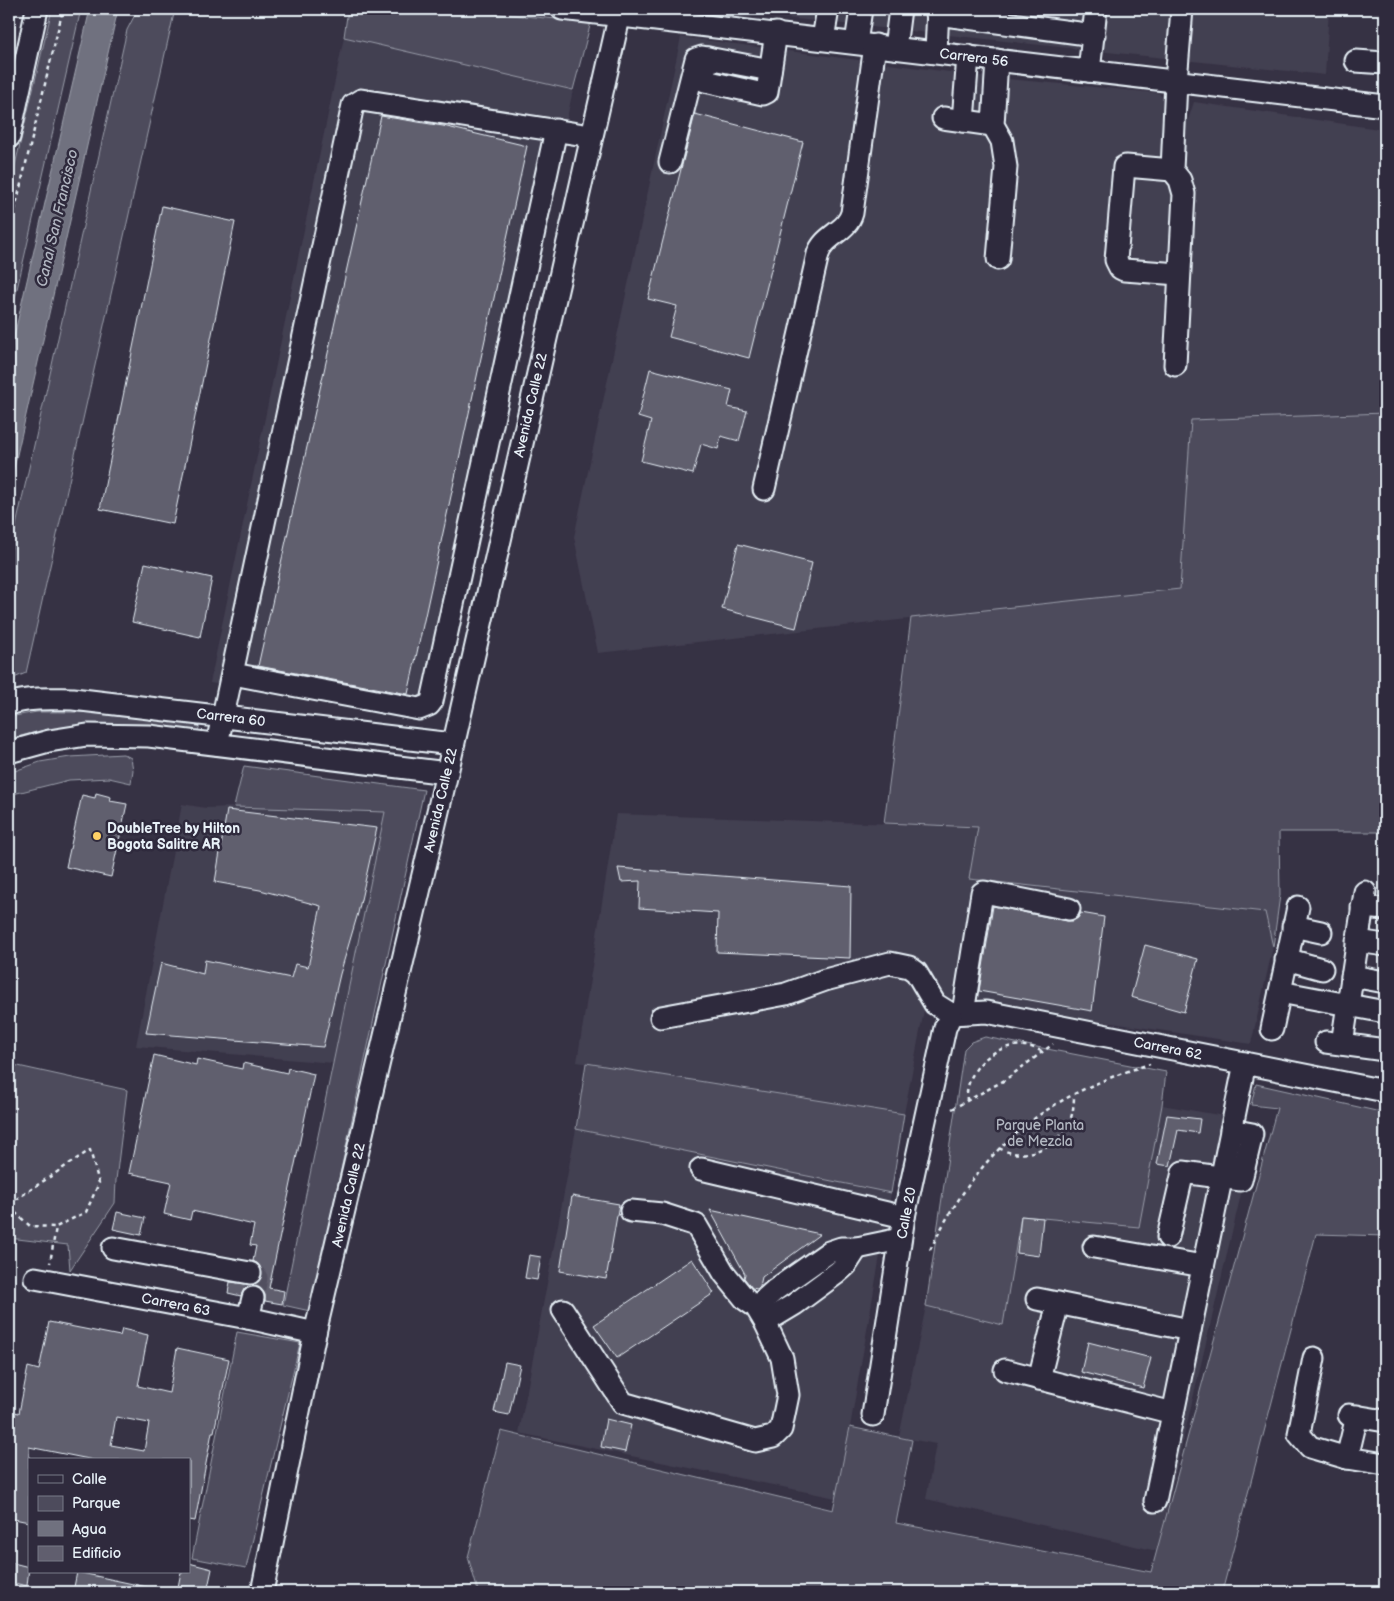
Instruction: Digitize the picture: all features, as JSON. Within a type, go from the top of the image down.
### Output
[{"type":"street","points":[[9,137],[37,9]]},
{"type":"street","name":"Carrera 56","points":[[562,9],[620,12],[823,39],[1385,106]]},
{"type":"street","points":[[823,39],[828,9]]},
{"type":"street","points":[[861,9],[875,45]]},
{"type":"street","points":[[764,489],[818,254],[824,243],[846,225],[852,213],[875,45],[900,9]]},
{"type":"street","points":[[1089,71],[1096,9]]},
{"type":"street","points":[[1175,365],[1184,194],[1180,180],[1172,170],[1176,81],[1182,9]]},
{"type":"street","points":[[936,52],[937,11],[1094,36]]},
{"type":"street","name":"Avenida Calle 22","points":[[262,1592],[315,1333],[447,773],[452,744],[620,12]]},
{"type":"street","points":[[670,162],[694,62],[699,57],[770,70],[776,33]]},
{"type":"street","points":[[968,56],[953,120],[993,124]]},
{"type":"street","points":[[997,60],[993,124],[1002,141],[1006,167],[998,259]]},
{"type":"street","points":[[1356,61],[1385,64]]},
{"type":"street","points":[[217,744],[353,105],[361,100],[591,136]]},
{"type":"street","points":[[233,674],[410,707],[424,707],[432,701],[556,130]]},
{"type":"street","points":[[1172,170],[1124,167],[1116,260],[1120,268],[1124,270],[1179,274]]},
{"type":"street","name":"Carrera 60","points":[[9,704],[41,699],[73,699],[452,744]]},
{"type":"street","name":"Carrera 60","points":[[9,752],[48,741],[87,735],[149,736],[447,773]]},
{"type":"street","name":"Calle 20","points":[[874,1415],[904,1217],[945,1028],[957,1013],[982,893],[1069,908]]},
{"type":"street","points":[[1385,909],[1364,900],[1348,1005],[1334,1043],[1385,1050]]},
{"type":"street","points":[[1272,1030],[1295,916],[1321,932]]},
{"type":"street","points":[[1357,941],[1385,945]]},
{"type":"street","points":[[1286,959],[1322,969]]},
{"type":"street","points":[[661,1016],[786,994],[825,980],[890,962],[909,966],[916,972],[935,1004],[957,1013]]},
{"type":"street","points":[[1352,976],[1385,982]]},
{"type":"street","points":[[1280,992],[1385,1012]]},
{"type":"street","name":"Carrera 62","points":[[957,1013],[986,1012],[1385,1091]]},
{"type":"street","points":[[1155,1501],[1245,1063]]},
{"type":"street","points":[[701,1169],[904,1217]]},
{"type":"street","points":[[1168,1238],[1183,1172],[1222,1178]]},
{"type":"street","points":[[563,1310],[623,1402],[755,1441],[773,1437],[781,1429],[788,1395],[782,1358],[761,1314],[746,1300],[724,1272],[696,1225],[662,1214],[631,1211]]},
{"type":"street","points":[[761,1314],[795,1304],[846,1265],[857,1248],[900,1239]]},
{"type":"street","points":[[1094,1247],[1204,1266]]},
{"type":"street","points":[[113,1248],[250,1273]]},
{"type":"street","name":"Carrera 63","points":[[41,1278],[250,1308],[315,1333]]},
{"type":"street","points":[[1037,1299],[1190,1330]]},
{"type":"street","points":[[1039,1379],[1058,1303]]},
{"type":"street","points":[[1314,1358],[1299,1434],[1310,1446],[1347,1458],[1385,1464]]},
{"type":"street","points":[[1005,1370],[1173,1414]]},
{"type":"street","points":[[1347,1458],[1353,1415],[1385,1421]]},
{"type":"path","points":[[9,234],[63,9]]},
{"type":"path","points":[[952,1109],[1004,1080],[1053,1044]]},
{"type":"path","points":[[967,1102],[966,1095],[971,1078],[980,1064],[993,1053],[1009,1047],[1026,1046],[1044,1052]]},
{"type":"path","points":[[930,1250],[956,1203],[977,1174],[999,1148],[1028,1122],[1098,1082],[1152,1063]]},
{"type":"path","points":[[999,1148],[1003,1151],[1022,1154],[1040,1150],[1055,1141],[1067,1127],[1074,1109],[1074,1094]]},
{"type":"path","points":[[90,1150],[99,1183],[86,1212],[56,1227],[30,1226],[9,1206],[90,1150]]},
{"type":"path","points":[[41,1278],[56,1227]]},
{"type":"shaded area","points":[[702,9],[1329,9],[1325,75]]},
{"type":"shaded area","points":[[344,37],[573,90],[441,706],[419,716],[210,683]]},
{"type":"shaded area","points":[[681,37],[996,78],[1159,93],[1165,102],[1164,118],[1188,120],[1194,102],[1385,130],[1385,413],[1191,420],[1181,589],[598,653],[574,537]]},
{"type":"shaded area","points":[[182,804],[206,808],[234,807],[385,812],[333,1063],[136,1046]]},
{"type":"shaded area","points":[[616,814],[978,827],[969,879],[1265,912],[1273,947],[1251,1044],[927,995],[904,1114],[577,1062]]},
{"type":"shaded area","points":[[1162,1105],[1258,1122],[1157,1551],[926,1499],[936,1444],[899,1437],[926,1306],[1003,1325],[1021,1216],[1139,1227]]},
{"type":"shaded area","points":[[576,1129],[891,1193],[836,1498],[519,1433]]},
{"type":"green space","points":[[52,9],[81,9],[9,324],[9,185]]},
{"type":"green space","points":[[138,9],[175,9],[26,673],[9,680],[9,557],[127,30]]},
{"type":"green space","points":[[348,9],[445,9],[591,22],[573,90],[344,37]]},
{"type":"green space","points":[[1385,413],[1385,832],[1279,832],[1280,895],[1273,947],[1265,912],[969,879],[978,827],[884,823],[911,618],[1180,589],[1191,420]]},
{"type":"green space","points":[[37,712],[119,714],[201,723],[197,733],[93,724],[48,729],[9,739],[9,717]]},
{"type":"green space","points":[[123,754],[131,758],[133,770],[131,783],[109,778],[69,780],[9,795],[9,773],[40,762],[70,757]]},
{"type":"green space","points":[[244,766],[424,790],[310,1311],[283,1305],[385,812],[234,807]]},
{"type":"green space","name":"Parque Planta de Mezcla","points":[[985,1037],[1166,1072],[1162,1105],[1139,1227],[1021,1216],[1003,1325],[926,1306],[964,1049],[971,1042]]},
{"type":"green space","points":[[586,1063],[904,1114],[891,1193],[576,1129]]},
{"type":"green space","points":[[9,1064],[127,1090],[115,1203],[70,1270],[68,1245],[9,1238]]},
{"type":"green space","points":[[1256,1084],[1385,1113],[1385,1236],[1316,1234],[1222,1592],[478,1591],[468,1557],[501,1431],[833,1510],[850,1427],[912,1440],[896,1523],[1151,1572],[1277,1108],[1251,1105]]},
{"type":"green space","points":[[237,1332],[300,1343],[246,1568],[192,1558]]},
{"type":"water","name":"Canal San Francisco","points":[[90,9],[118,9],[9,490],[9,358]]},
{"type":"building","points":[[695,114],[803,142],[749,358],[669,337],[677,306],[648,299]]},
{"type":"building","points":[[381,116],[443,126],[527,146],[408,694],[258,666]]},
{"type":"building","points":[[162,206],[235,222],[173,524],[100,509]]},
{"type":"building","points":[[650,369],[732,390],[728,407],[747,411],[739,441],[721,436],[718,449],[701,444],[693,474],[641,461],[651,421],[638,417]]},
{"type":"building","points":[[738,544],[812,563],[796,628],[722,609]]},
{"type":"building","points":[[145,563],[212,578],[200,637],[132,622]]},
{"type":"building","name":"DoubleTree by Hilton Bogota Salitre AR","points":[[96,793],[111,797],[110,801],[127,804],[111,877],[66,867],[82,795],[95,798]]},
{"type":"building","points":[[227,810],[377,828],[358,913],[340,974],[323,1047],[146,1033],[161,963],[203,974],[205,960],[291,978],[295,964],[308,967],[321,906],[260,890],[215,882]]},
{"type":"building","points":[[618,868],[851,886],[850,958],[717,952],[718,913],[639,908],[640,881],[621,882]]},
{"type":"building","points":[[993,906],[1067,921],[1073,921],[1081,913],[1104,917],[1092,1011],[979,991]]},
{"type":"building","points":[[1145,945],[1198,959],[1184,1012],[1131,997]]},
{"type":"building","points":[[154,1055],[196,1065],[197,1059],[242,1069],[243,1063],[287,1073],[288,1068],[314,1074],[269,1288],[284,1291],[282,1304],[265,1301],[262,1289],[256,1286],[249,1286],[244,1289],[241,1296],[228,1293],[230,1282],[254,1285],[262,1276],[262,1268],[253,1261],[256,1246],[250,1245],[254,1225],[192,1211],[190,1220],[164,1214],[171,1182],[129,1173]]},
{"type":"building","points":[[1167,1115],[1200,1119],[1198,1133],[1178,1130],[1170,1166],[1157,1164]]},
{"type":"building","points":[[572,1196],[619,1204],[606,1279],[560,1271]]},
{"type":"building","points":[[710,1210],[820,1234],[762,1277],[760,1286],[757,1289],[752,1288],[744,1278],[745,1274]]},
{"type":"building","points":[[117,1212],[145,1218],[141,1235],[113,1229]]},
{"type":"building","points":[[1021,1216],[1043,1218],[1039,1256],[1017,1253]]},
{"type":"building","points":[[529,1255],[541,1257],[537,1280],[525,1278]]},
{"type":"building","points":[[692,1259],[714,1293],[617,1358],[594,1325]]},
{"type":"building","points":[[49,1322],[120,1336],[122,1329],[148,1335],[138,1386],[169,1393],[177,1348],[229,1359],[214,1432],[212,1432],[195,1521],[190,1520],[190,1458],[84,1458],[29,1447],[28,1522],[9,1518],[10,1411],[19,1413],[28,1367],[39,1370]],"holes":[[[116,1417],[149,1423],[144,1451],[111,1445]]]},
{"type":"building","points":[[1088,1342],[1151,1358],[1143,1388],[1081,1372]]},
{"type":"building","points":[[505,1362],[520,1365],[509,1415],[494,1412]]},
{"type":"building","points":[[606,1419],[631,1425],[625,1452],[601,1447]]},
{"type":"building","points":[[9,1562],[28,1567],[27,1586],[9,1582]]},
{"type":"building","points":[[190,1563],[212,1569],[207,1592],[177,1592],[181,1574],[190,1574]]},
{"type":"building","points":[[77,1574],[86,1574],[147,1587],[146,1592],[73,1592]]},
{"type":"tunnel","points":[[250,1273],[257,1278],[253,1298]]},
{"type":"place","name":"DoubleTree by Hilton Bogota Salitre AR","points":[[97,836]]}]
